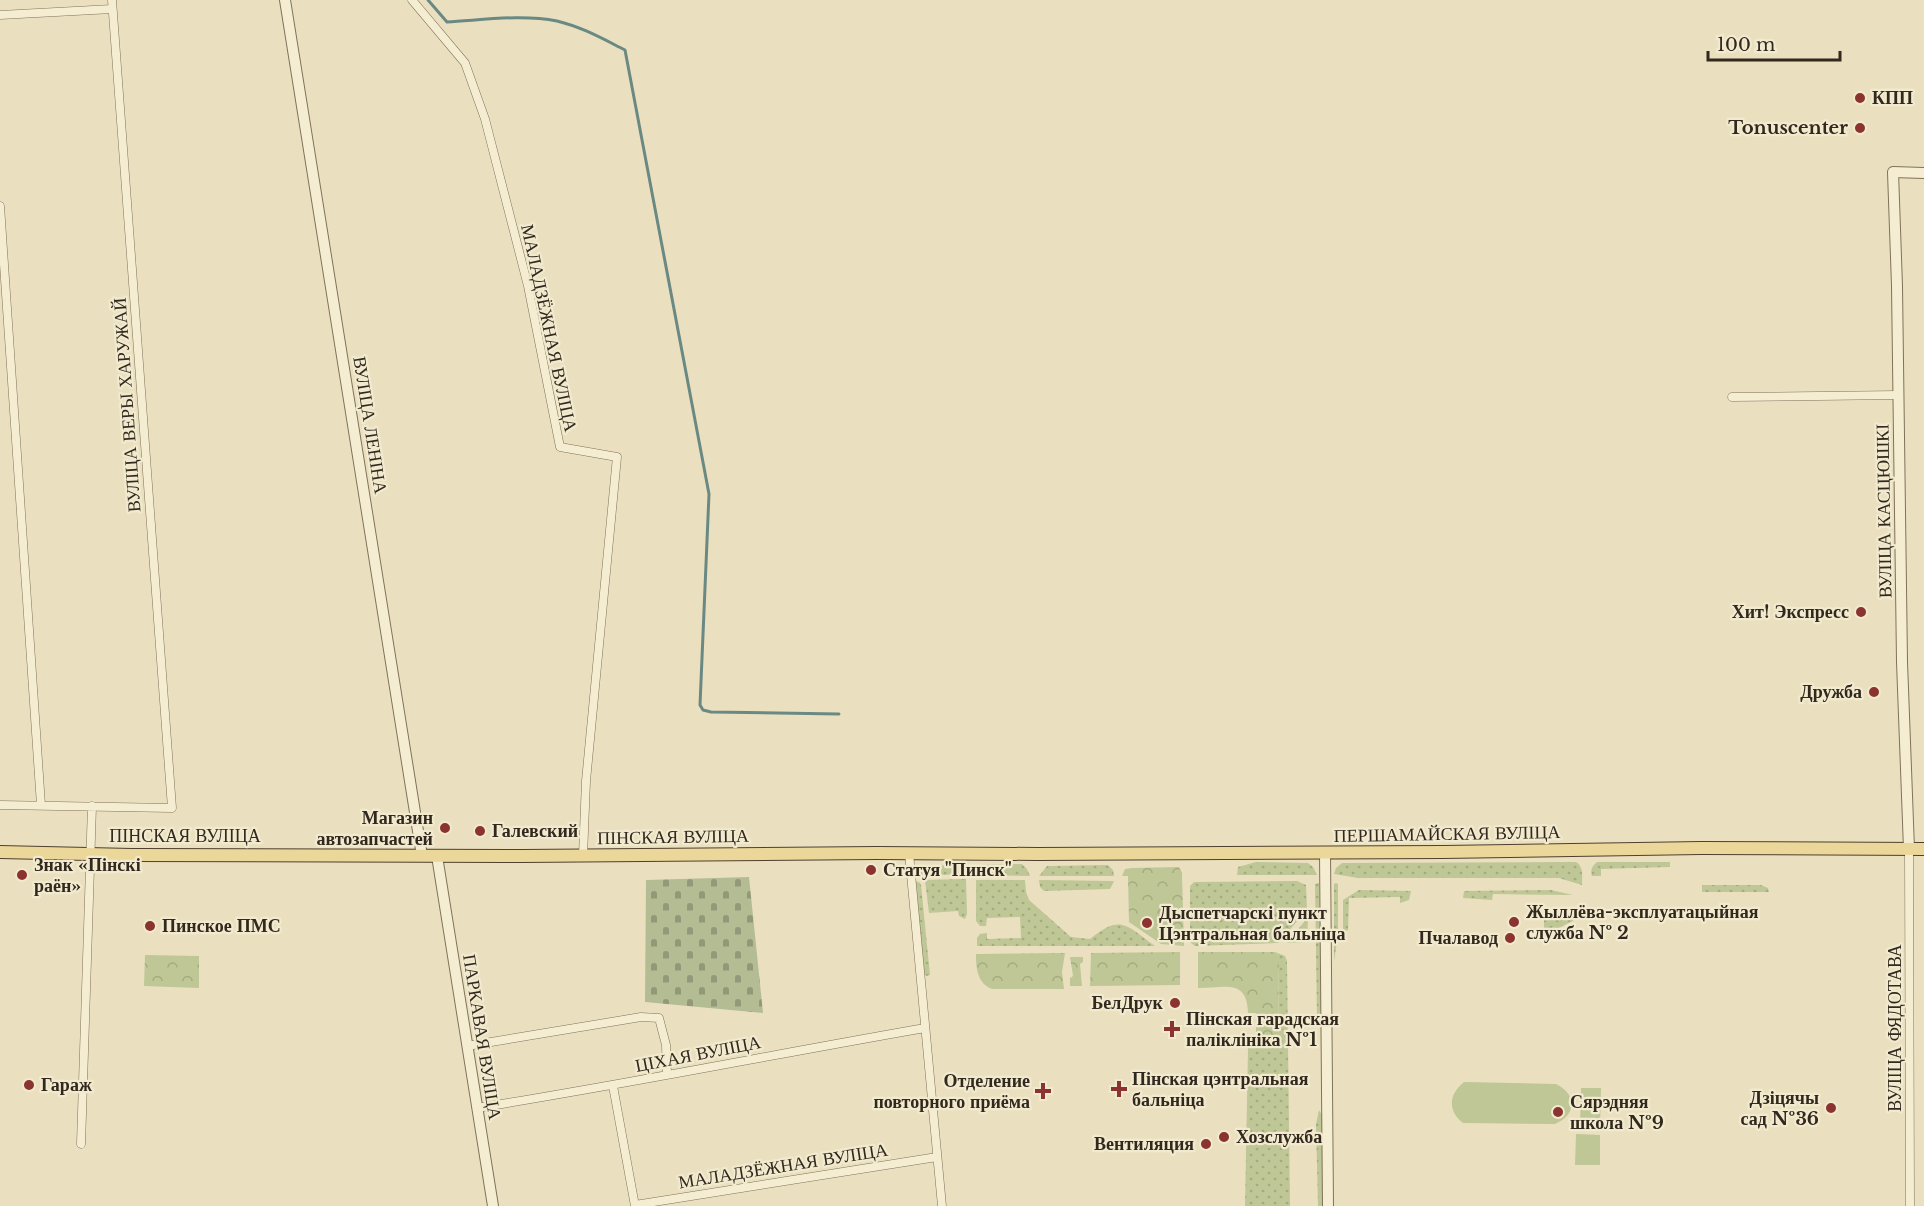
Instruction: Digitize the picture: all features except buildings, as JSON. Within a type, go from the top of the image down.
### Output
[{"type":"main road","name":"ПЕРШАМАЙСКАЯ ВУЛІЦА","points":[[971,854],[1325,853],[1701,848],[1924,849]]},
{"type":"main road","name":"ПІНСКАЯ ВУЛІЦА","points":[[0,852],[422,856],[971,854]]},
{"type":"street","name":"ВУЛІЦА ЛЕНІНА","points":[[285,0],[422,856]]},
{"type":"street","name":"МАЛАДЗЁЖНАЯ ВУЛІЦА","points":[[412,0],[465,63],[485,118],[528,286],[560,447],[616,458],[587,770],[583,856]]},
{"type":"street","points":[[0,15],[112,4]]},
{"type":"street","name":"ВУЛІЦА ВЕРЫ ХАРУЖАЙ","points":[[112,4],[172,808]]},
{"type":"street","name":"ВУЛІЦА КАСЦЮШКІ","points":[[1909,849],[1902,662],[1893,172],[1924,173]]},
{"type":"street","points":[[0,206],[41,805]]},
{"type":"street","points":[[1732,398],[1898,395]]},
{"type":"street","name":"ПІНСКАЯ ВУЛІЦА","points":[[0,805],[172,808]]},
{"type":"street","name":"ПІНСКАЯ ВУЛІЦА","points":[[92,806],[92,854]]},
{"type":"street","name":"ВУЛІЦА ФЯДОТАВА","points":[[1909,849],[1910,1206]]},
{"type":"street","points":[[909,853],[942,1206]]},
{"type":"street","points":[[1325,853],[1328,1206]]},
{"type":"street","points":[[81,1144],[92,854]]},
{"type":"street","name":"ПАРКАВАЯ ВУЛІЦА","points":[[437,856],[493,1206]]},
{"type":"street","points":[[467,1046],[641,1017],[659,1018],[666,1045],[667,1074]]},
{"type":"street","name":"ЦІХАЯ ВУЛІЦА","points":[[477,1108],[613,1086],[667,1074],[925,1028]]},
{"type":"street","points":[[613,1086],[635,1205]]},
{"type":"street","name":"МАЛАДЗЁЖНАЯ ВУЛІЦА","points":[[635,1205],[937,1157]]},
{"type":"green space","points":[[1256,862],[1308,863],[1317,875],[1237,875],[1238,867]]},
{"type":"green space","points":[[1576,862],[1581,869],[1582,885],[1559,878],[1358,878],[1334,874],[1336,868],[1342,863]]},
{"type":"green space","points":[[1597,862],[1670,862],[1670,867],[1601,869],[1601,876],[1592,876],[1592,868]]},
{"type":"green space","points":[[1022,864],[1030,876],[975,875],[980,865]]},
{"type":"green space","points":[[962,865],[966,869],[966,874],[913,876],[918,866]]},
{"type":"green space","points":[[1108,865],[1113,870],[1114,876],[1039,876],[1047,866]]},
{"type":"green space","points":[[1179,867],[1182,873],[1184,946],[1161,944],[1129,922],[1128,876],[1122,876],[1125,869]]},
{"type":"green space","points":[[749,877],[763,1013],[645,1002],[646,880]]},
{"type":"green space","points":[[966,879],[967,914],[965,919],[959,916],[958,911],[929,913],[925,880]]},
{"type":"green space","points":[[976,880],[1025,880],[1029,900],[1071,937],[1090,939],[1109,926],[1124,925],[1155,946],[977,946],[977,938],[980,934],[987,933],[987,939],[1021,938],[1020,917],[987,918],[986,926],[980,926],[976,921]]},
{"type":"green space","points":[[1039,880],[1114,881],[1110,889],[1044,891],[1040,887]]},
{"type":"green space","points":[[914,881],[921,885],[930,975],[926,976],[923,972]]},
{"type":"green space","points":[[1297,881],[1306,885],[1307,910],[1278,943],[1195,946],[1190,942],[1190,886],[1194,882]]},
{"type":"green space","points":[[1319,883],[1322,1010],[1317,1018],[1315,884]]},
{"type":"green space","points":[[1334,884],[1338,884],[1338,935],[1334,961]]},
{"type":"green space","points":[[1702,885],[1761,885],[1768,888],[1769,892],[1702,892]]},
{"type":"green space","points":[[1359,890],[1411,891],[1409,900],[1400,903],[1400,897],[1349,898],[1348,930],[1345,931],[1343,930],[1343,900]]},
{"type":"green space","points":[[1551,890],[1573,895],[1493,894],[1492,900],[1463,898],[1464,891]]},
{"type":"green space","points":[[1544,913],[1557,913],[1558,918],[1578,918],[1544,936]]},
{"type":"green space","points":[[1308,917],[1307,942],[1287,943]]},
{"type":"green space","points":[[1180,952],[1180,985],[1090,986],[1091,953]]},
{"type":"green space","points":[[1198,952],[1275,952],[1279,957],[1278,1049],[1248,1049],[1248,1039],[1256,1038],[1256,1013],[1248,1013],[1244,994],[1233,987],[1198,988]]},
{"type":"green space","points":[[1275,952],[1285,956],[1287,961],[1290,1206],[1245,1206],[1248,1049],[1278,1049],[1279,957]]},
{"type":"green space","points":[[1065,953],[1062,972],[1064,989],[992,989],[983,983],[977,970],[976,954]]},
{"type":"green space","points":[[145,955],[199,956],[199,988],[144,986]]},
{"type":"green space","points":[[1070,957],[1083,957],[1083,962],[1080,964],[1082,986],[1070,986],[1070,978],[1073,976]]},
{"type":"green space","points":[[1464,1082],[1556,1084],[1568,1093],[1572,1104],[1571,1110],[1555,1124],[1463,1123],[1454,1113],[1452,1102],[1455,1092]]},
{"type":"green space","points":[[1581,1088],[1601,1088],[1600,1128],[1580,1127]]},
{"type":"green space","points":[[1319,1110],[1322,1115],[1322,1206],[1318,1206],[1316,1124]]},
{"type":"green space","points":[[1576,1134],[1600,1135],[1600,1165],[1575,1165]]},
{"type":"waterway","points":[[428,0],[447,22],[516,18],[557,21],[584,30],[625,50],[709,494],[700,705],[703,710],[711,712],[839,714]]},
{"type":"place","name":"КПП","points":[[1860,98]]},
{"type":"place","name":"Tonuscenter","points":[[1860,128]]},
{"type":"place","name":"Хит! Экспресс","points":[[1861,612]]},
{"type":"place","name":"Дружба","points":[[1874,692]]},
{"type":"place","name":"Магазин автозапчастей","points":[[445,828]]},
{"type":"place","name":"Галевский","points":[[480,831]]},
{"type":"place","name":"Статуя \"Пинск\"","points":[[871,870]]},
{"type":"place","name":"Знак «Пінскі раён»","points":[[22,875]]},
{"type":"place","name":"Жыллёва-эксплуатацыйная служба № 2","points":[[1514,922]]},
{"type":"place","name":"Дыспетчарскі пункт Цэнтральная бальніца","points":[[1147,923]]},
{"type":"place","name":"Пинское ПМС","points":[[150,926]]},
{"type":"place","name":"Пчалавод","points":[[1510,938]]},
{"type":"place","name":"БелДрук","points":[[1175,1003]]},
{"type":"place","name":"Пінская гарадская паліклініка №1","points":[[1172,1029]]},
{"type":"place","name":"Гараж","points":[[29,1085]]},
{"type":"place","name":"Пінская цэнтральная бальніца","points":[[1119,1089]]},
{"type":"place","name":"Отделение повторного приёма","points":[[1043,1091]]},
{"type":"place","name":"Дзіцячы сад №36","points":[[1831,1108]]},
{"type":"place","name":"Сярэдняя школа №9","points":[[1558,1112]]},
{"type":"place","name":"Хозслужба","points":[[1224,1137]]},
{"type":"place","name":"Вентиляция","points":[[1206,1144]]}]
